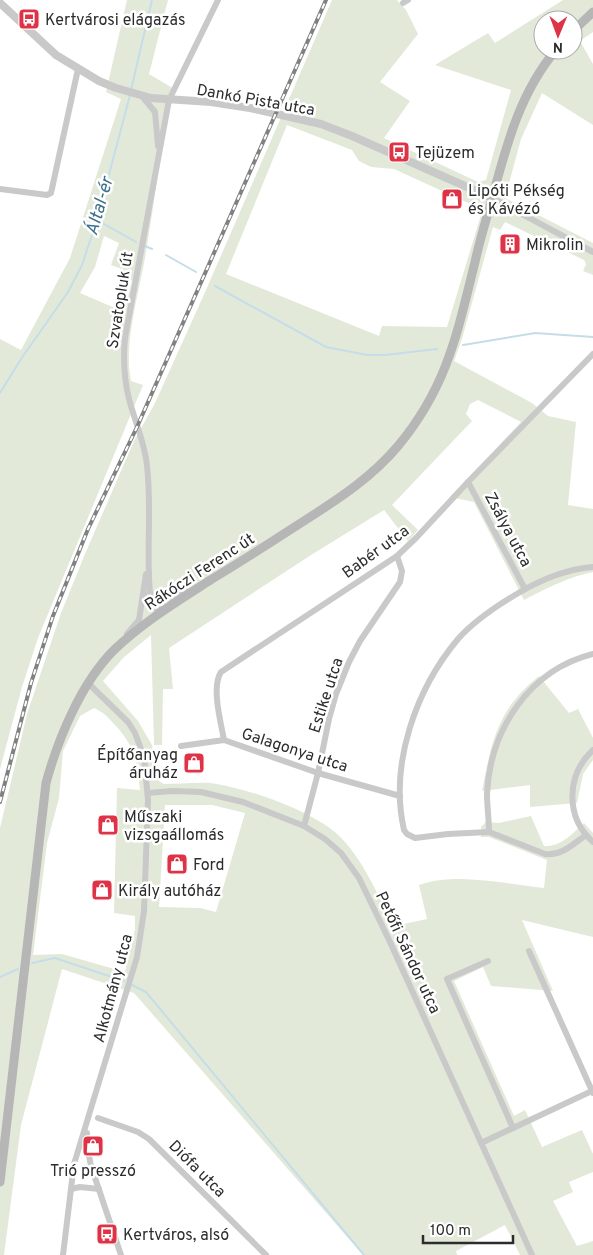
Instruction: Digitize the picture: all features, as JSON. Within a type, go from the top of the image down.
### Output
[{"type":"main road","points":[[583,22],[593,12]]},
{"type":"main road","name":"Rákóczi Ferenc út","points":[[0,1182],[46,783],[66,727],[89,684],[113,652],[159,610],[217,577],[347,492],[383,462],[409,432],[435,392],[448,364],[459,329],[485,219],[511,133],[522,104],[549,60]]},
{"type":"street","name":"Szvatopluk út","points":[[113,652],[139,620],[147,568],[150,504],[146,453],[128,398],[125,382],[125,338],[169,100],[218,0]]},
{"type":"street","name":"Dankó Pista utca","points":[[0,3],[46,46],[78,69],[99,81],[133,94],[169,100],[211,102],[267,111],[321,124],[492,198]]},
{"type":"street","points":[[0,189],[47,196],[51,193],[78,69]]},
{"type":"street","name":"Szvatopluk út","points":[[133,94],[155,112],[158,155]]},
{"type":"street","points":[[492,198],[593,252]]},
{"type":"street","name":"Babér utca","points":[[224,740],[217,689],[218,678],[221,672],[396,556],[416,538],[593,354]]},
{"type":"street","name":"Zsálya utca","points":[[468,482],[525,589]]},
{"type":"street","name":"Estike utca","points":[[304,826],[318,773],[328,719],[348,662],[360,640],[402,578],[401,567],[396,556]]},
{"type":"street","points":[[586,835],[564,851],[552,855],[489,832],[415,838],[404,830],[400,796],[402,765],[409,732],[422,697],[440,665],[459,639],[469,628],[496,607],[525,589],[550,578],[593,567]]},
{"type":"street","name":"Szvatopluk út","points":[[147,568],[150,593],[159,610]]},
{"type":"street","points":[[150,593],[158,599],[165,599],[176,596],[217,577]]},
{"type":"street","points":[[143,587],[145,599],[159,610]]},
{"type":"street","points":[[489,832],[487,795],[489,781],[498,742],[508,719],[520,701],[544,677],[574,660],[593,654]]},
{"type":"street","name":"Alkotmány utca","points":[[63,1255],[76,1157],[137,956],[144,912],[148,793],[144,757],[135,733],[120,712],[89,684]]},
{"type":"street","name":"Galagonya utca","points":[[181,746],[224,740],[318,773],[400,796]]},
{"type":"street","points":[[593,750],[577,770],[572,794],[572,804],[577,822],[593,842]]},
{"type":"street","name":"Petőfi Sándor utca","points":[[148,793],[172,791],[201,792],[244,802],[316,832],[335,846],[348,861],[390,942],[532,1255]]},
{"type":"street","points":[[481,1143],[593,1092],[529,951]]},
{"type":"street","points":[[488,961],[447,979],[514,1128]]},
{"type":"street","name":"Diófa utca","points":[[98,1118],[120,1124],[149,1138],[266,1255]]},
{"type":"street","points":[[88,1122],[86,1140],[88,1152],[121,1255]]},
{"type":"street","points":[[71,1189],[80,1187],[99,1189]]},
{"type":"green space","points":[[127,0],[168,0],[149,74],[176,90],[168,104],[149,234],[133,316],[129,350],[131,381],[143,385],[38,638],[22,687],[0,769],[0,339],[21,350],[70,258],[121,99],[106,92]],"holes":[[[104,236],[119,243],[111,265],[122,269],[132,281],[124,312],[80,293],[95,267]]]},
{"type":"green space","points":[[332,0],[397,0],[406,10],[418,34],[380,82],[410,101],[384,138],[478,182],[486,180],[511,90],[435,65],[488,33],[495,43],[533,19],[533,60],[583,60],[583,46],[593,64],[593,125],[542,93],[521,139],[505,198],[593,243],[593,275],[583,271],[586,264],[584,260],[505,222],[500,230],[493,227],[462,339],[454,361],[532,403],[548,416],[576,422],[568,505],[593,509],[593,572],[566,580],[524,600],[474,502],[450,497],[521,422],[478,400],[470,404],[466,414],[472,421],[392,505],[418,530],[408,541],[384,510],[311,555],[169,648],[173,689],[163,689],[162,745],[154,745],[151,635],[124,657],[103,681],[138,721],[152,745],[159,781],[164,784],[210,783],[241,790],[276,801],[324,824],[336,833],[354,853],[369,877],[394,926],[427,919],[419,885],[434,881],[449,879],[481,880],[544,888],[547,860],[489,837],[481,837],[481,827],[486,822],[499,823],[531,816],[544,846],[561,842],[584,823],[593,833],[593,937],[522,920],[553,991],[491,986],[483,967],[454,981],[514,1116],[525,1110],[542,1147],[582,1130],[593,1154],[593,1172],[569,1182],[573,1192],[553,1201],[577,1246],[593,1241],[593,1255],[520,1255],[505,1225],[456,1251],[457,1255],[363,1255],[134,993],[62,969],[21,1125],[4,1255],[0,1255],[0,828],[27,714],[61,613],[134,441],[155,403]],"holes":[[[287,125],[352,150],[359,161],[371,167],[394,169],[477,207],[481,215],[447,327],[382,326],[379,336],[226,274]],[[94,708],[108,717],[127,740],[134,754],[138,771],[140,790],[117,788],[114,913],[135,916],[135,929],[125,972],[62,954],[33,955],[47,843],[59,798],[63,751],[80,716]],[[165,805],[212,805],[245,813],[216,912],[200,908],[159,907]]]},
{"type":"green space","points":[[563,0],[593,0],[593,32],[583,39],[583,10],[547,10]]},
{"type":"green space","points":[[539,676],[569,713],[578,709],[593,738],[593,760],[583,774],[577,803],[530,807],[530,785],[482,791],[489,756],[498,727],[514,701]]},
{"type":"waterway","name":"Által-ér","points":[[131,90],[152,0]]},
{"type":"waterway","name":"Által-ér","points":[[0,393],[21,359],[68,292],[82,265],[97,220],[130,95]]},
{"type":"waterway","points":[[97,220],[136,242]]},
{"type":"waterway","points":[[145,246],[152,249]]},
{"type":"waterway","points":[[166,255],[196,272]]},
{"type":"waterway","points":[[215,286],[326,347],[367,355],[385,355],[437,349]]},
{"type":"waterway","points":[[463,345],[535,333],[593,337]]},
{"type":"waterway","points":[[32,963],[55,958],[124,981]]},
{"type":"waterway","points":[[0,977],[18,969]]},
{"type":"waterway","points":[[132,985],[146,992],[364,1255]]},
{"type":"railway","points":[[0,802],[31,683],[53,616],[88,529],[137,427],[326,0]]},
{"type":"place","name":"Kertvárosi elágazás","points":[[29,19]]},
{"type":"place","name":"Tejüzem","points":[[399,152]]},
{"type":"place","name":"Lipóti Pékség és Kávézó","points":[[452,199]]},
{"type":"place","name":"Mikrolin","points":[[510,244]]},
{"type":"place","name":"Építőanyag áruház","points":[[194,763]]},
{"type":"place","name":"Műszaki vizsgaállomás","points":[[108,825]]},
{"type":"place","name":"Ford","points":[[177,864]]},
{"type":"place","name":"Király autóház","points":[[102,890]]},
{"type":"place","name":"Trió presszó","points":[[93,1146]]},
{"type":"place","name":"Kertváros, alsó","points":[[107,1234]]}]
